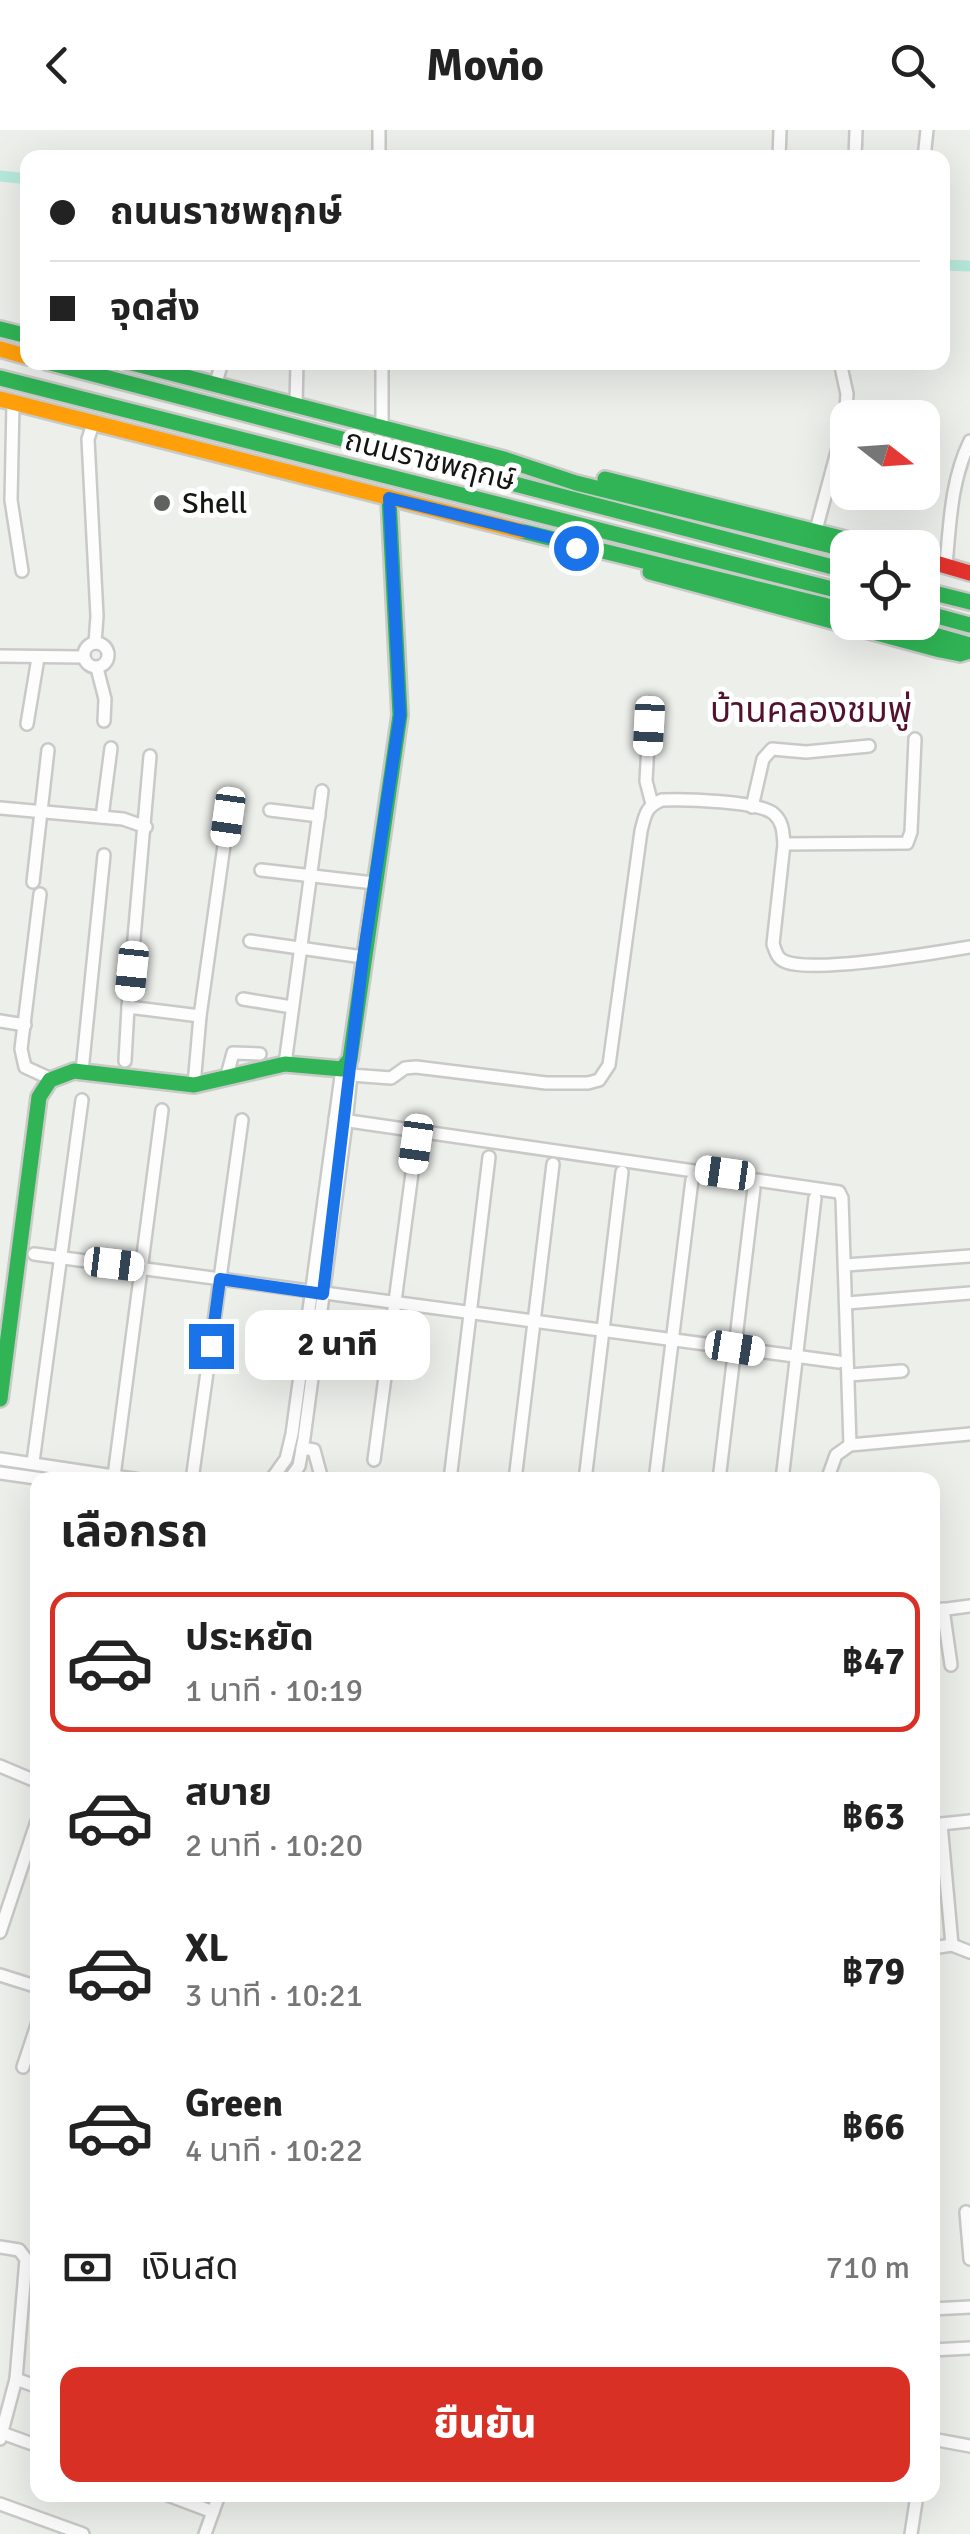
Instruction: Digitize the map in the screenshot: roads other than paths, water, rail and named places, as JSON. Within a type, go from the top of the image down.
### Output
[{"type":"main road","name":"ถนนราชพฤกษ์","points":[[74,370],[830,567]]},
{"type":"main road","points":[[84,370],[179,377]]},
{"type":"main road","name":"ถนนราชพฤกษ์","points":[[155,370],[518,464],[576,483],[830,545]]},
{"type":"main road","name":"ถนนราชพฤกษ์","points":[[0,378],[830,588]]},
{"type":"main road","name":"ถนนราชพฤกษ์","points":[[7,401],[830,606]]},
{"type":"main road","points":[[38,409],[141,415]]},
{"type":"main road","points":[[518,464],[576,472],[830,534]]},
{"type":"main road","points":[[0,1399],[39,1097],[49,1078],[64,1072],[82,1072],[194,1085],[285,1064],[346,1070],[400,715],[389,498]]},
{"type":"main road","points":[[552,538],[614,563],[940,650],[960,654],[970,648]]},
{"type":"main road","points":[[940,564],[970,573]]},
{"type":"main road","points":[[940,574],[970,582]]},
{"type":"main road","points":[[940,594],[970,602]]},
{"type":"main road","points":[[940,616],[970,624]]},
{"type":"main road","points":[[940,638],[970,648]]},
{"type":"street","points":[[215,386],[220,370]]},
{"type":"street","points":[[296,406],[297,370]]},
{"type":"street","points":[[382,370],[382,428]]},
{"type":"street","points":[[816,530],[845,422],[847,394],[842,370]]},
{"type":"street","points":[[7,401],[10,474],[22,572]]},
{"type":"street","points":[[93,424],[88,439],[97,616],[94,643]]},
{"type":"street","points":[[946,565],[952,498],[960,460],[970,441]]},
{"type":"street","points":[[94,643],[104,646],[108,654],[105,664],[97,668],[88,665],[83,656],[86,647],[94,643]]},
{"type":"street","points":[[0,656],[83,656]]},
{"type":"street","points":[[27,724],[38,658]]},
{"type":"street","points":[[97,668],[105,699],[104,720]]},
{"type":"street","points":[[649,726],[646,781],[652,804]]},
{"type":"street","points":[[784,844],[907,843],[911,832],[915,739]]},
{"type":"street","points":[[752,807],[763,759],[772,749],[806,752],[869,746]]},
{"type":"street","points":[[102,817],[111,748]]},
{"type":"street","points":[[33,882],[48,750]]},
{"type":"street","points":[[124,1061],[150,756]]},
{"type":"street","points":[[285,1064],[322,791]]},
{"type":"street","points":[[295,1472],[302,1448],[317,1293],[346,1070],[390,1078],[404,1068],[416,1066],[546,1082],[599,1080],[609,1065],[641,831],[652,804],[673,799],[752,807],[776,816],[784,844],[773,944],[784,962],[843,962],[970,947]]},
{"type":"street","points":[[0,808],[123,818],[146,827]]},
{"type":"street","points":[[270,810],[319,816]]},
{"type":"street","points":[[194,1085],[228,817]]},
{"type":"street","points":[[82,1072],[104,855]]},
{"type":"street","points":[[261,870],[374,883]]},
{"type":"street","points":[[40,894],[21,1060],[25,1068],[49,1078]]},
{"type":"street","points":[[250,941],[363,958]]},
{"type":"street","points":[[243,1000],[292,1007]]},
{"type":"street","points":[[128,1007],[200,1016]]},
{"type":"street","points":[[0,1021],[25,1025]]},
{"type":"street","points":[[226,1080],[234,1053],[260,1054]]},
{"type":"street","points":[[33,1462],[82,1100]]},
{"type":"street","points":[[115,1472],[162,1110]]},
{"type":"street","points":[[193,1472],[242,1120]]},
{"type":"street","points":[[340,1121],[832,1189],[842,1198],[850,1445]]},
{"type":"street","points":[[374,1460],[416,1144]]},
{"type":"street","points":[[451,1472],[489,1157]]},
{"type":"street","points":[[516,1472],[553,1164]]},
{"type":"street","points":[[586,1472],[622,1172]]},
{"type":"street","points":[[657,1472],[692,1180]]},
{"type":"street","points":[[720,1472],[754,1188]]},
{"type":"street","points":[[783,1472],[815,1198]]},
{"type":"street","points":[[34,1254],[839,1362]]},
{"type":"street","points":[[846,1265],[970,1256]]},
{"type":"street","points":[[277,1472],[286,1460],[292,1434],[317,1293]]},
{"type":"street","points":[[847,1303],[970,1293]]},
{"type":"street","points":[[849,1375],[902,1371]]},
{"type":"street","points":[[830,1472],[836,1455],[850,1445],[970,1434]]},
{"type":"street","points":[[302,1448],[314,1450],[323,1472]]},
{"type":"street","points":[[0,1459],[91,1472]]},
{"type":"street","points":[[0,1473],[30,1477]]},
{"type":"street","points":[[940,1610],[970,1606]]},
{"type":"street","points":[[940,1618],[951,1664]]},
{"type":"street","points":[[0,1766],[30,1779]]},
{"type":"street","points":[[952,1944],[942,1824],[970,1821]]},
{"type":"street","points":[[0,1932],[30,1842]]},
{"type":"street","points":[[940,1946],[952,1944],[970,1952]]},
{"type":"street","points":[[0,1975],[30,1985]]},
{"type":"street","points":[[23,2067],[30,2046]]},
{"type":"street","points":[[966,2212],[970,2258]]},
{"type":"street","points":[[0,2247],[19,2250],[26,2260],[16,2379],[1,2436],[30,2444]]},
{"type":"street","points":[[940,2309],[970,2307]]},
{"type":"street","points":[[940,2350],[970,2348]]},
{"type":"street","points":[[16,2379],[30,2384]]},
{"type":"street","points":[[940,2440],[970,2446]]},
{"type":"street","points":[[187,2502],[213,2512]]},
{"type":"street","points":[[205,2534],[217,2502]]},
{"type":"street","points":[[911,2534],[917,2502]]},
{"type":"street","points":[[0,2504],[83,2534]]},
{"type":"waterway","points":[[0,176],[20,178]]},
{"type":"waterway","points":[[950,265],[970,266]]},
{"type":"place","name":"Shell","points":[[162,503]]},
{"type":"district","name":"บ้านคลองชมพู่","points":[[811,710]]}]
